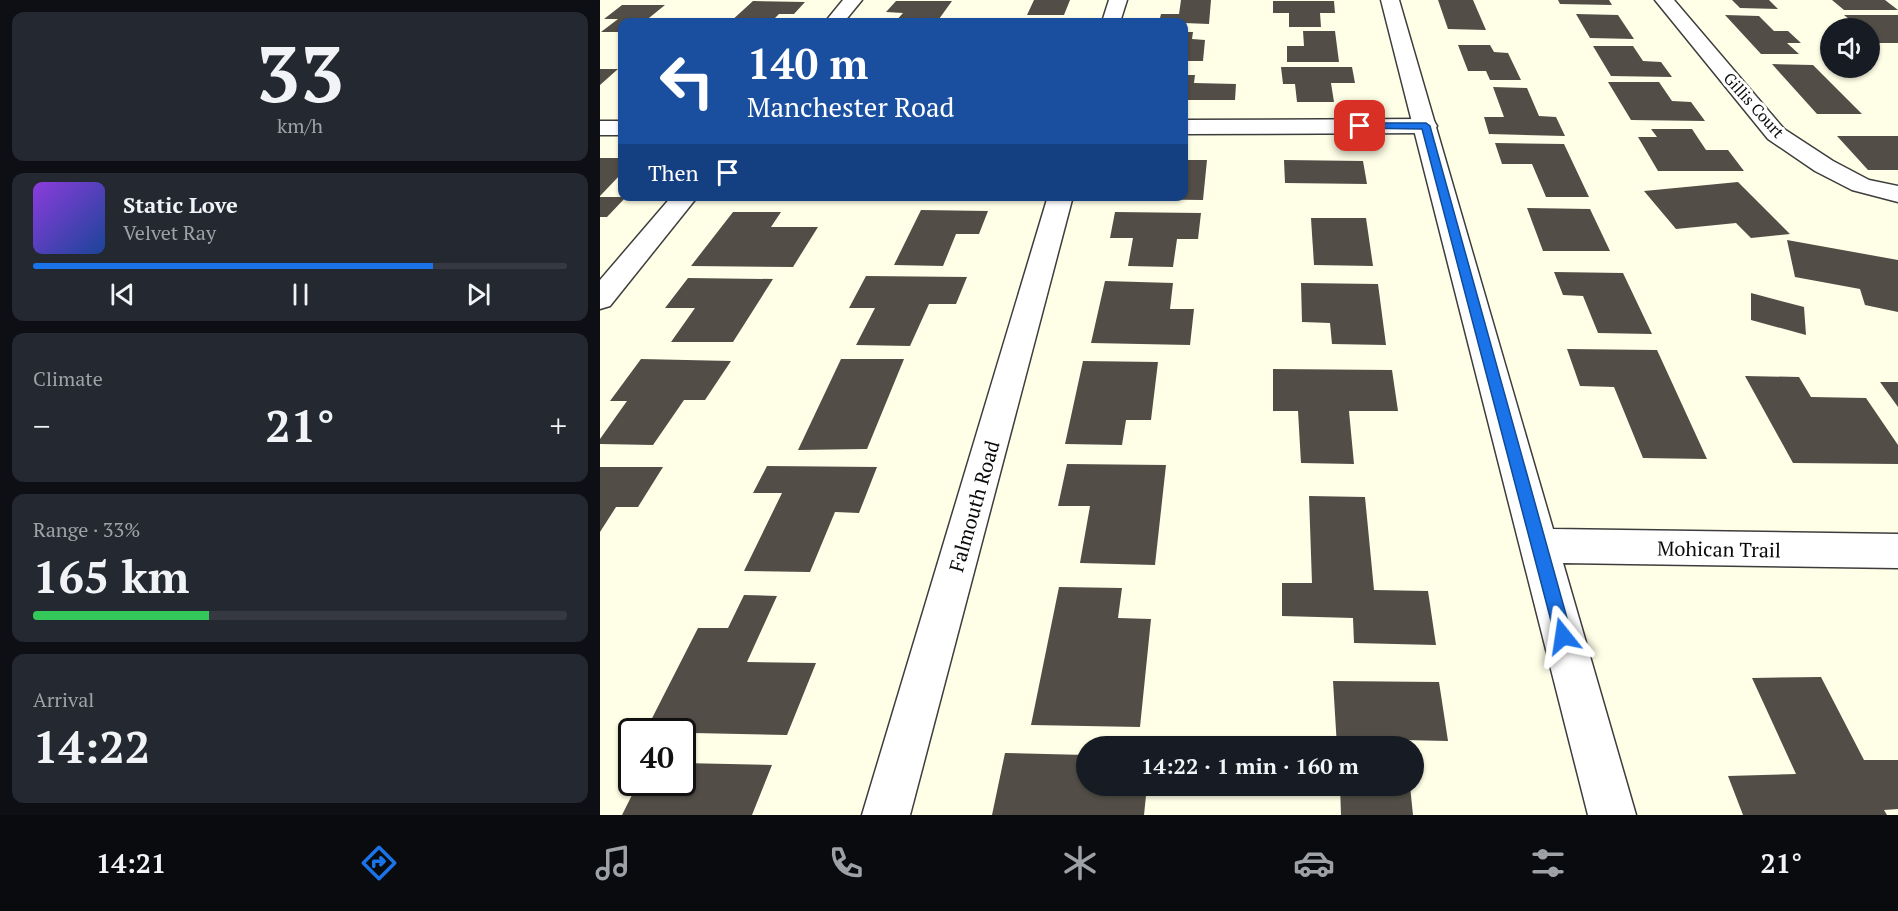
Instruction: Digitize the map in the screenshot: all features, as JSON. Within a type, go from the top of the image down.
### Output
[{"type":"street","points":[[837,18],[853,0]]},
{"type":"street","points":[[1113,18],[1118,0]]},
{"type":"street","points":[[1390,0],[1612,815]]},
{"type":"street","name":"Gillis Court","points":[[1665,0],[1776,134],[1824,166],[1861,185],[1898,194]]},
{"type":"street","points":[[1188,127],[1426,126]]},
{"type":"street","points":[[600,128],[618,128]]},
{"type":"street","points":[[600,299],[682,201]]},
{"type":"street","name":"Falmouth Road","points":[[886,815],[1060,201]]},
{"type":"street","name":"Mohican Trail","points":[[1539,546],[1898,551]]},
{"type":"building","points":[[1034,0],[1070,0],[1064,15],[1027,15]]},
{"type":"building","points":[[1181,0],[1211,0],[1209,24],[1188,23],[1188,18],[1160,18],[1161,14],[1179,14]]},
{"type":"building","points":[[1438,0],[1473,0],[1486,30],[1448,29]]},
{"type":"building","points":[[1558,0],[1609,0],[1612,5],[1560,4]]},
{"type":"building","points":[[1732,0],[1769,0],[1778,9],[1740,8]]},
{"type":"building","points":[[1832,0],[1885,0],[1898,10],[1844,10]]},
{"type":"building","points":[[753,1],[805,2],[794,14],[779,14],[775,18],[734,18]]},
{"type":"building","points":[[896,1],[952,1],[940,18],[899,18],[903,13],[886,12]]},
{"type":"building","points":[[1273,1],[1334,1],[1335,13],[1320,13],[1321,27],[1289,27],[1289,13],[1273,13]]},
{"type":"building","points":[[622,5],[665,5],[649,18],[604,19]]},
{"type":"building","points":[[1576,14],[1618,15],[1634,39],[1590,38]]},
{"type":"building","points":[[1725,15],[1759,16],[1774,31],[1788,31],[1801,43],[1787,43],[1799,54],[1761,54]]},
{"type":"building","points":[[1844,15],[1898,15],[1898,43],[1880,43],[1880,18],[1848,18]]},
{"type":"building","points":[[618,19],[618,32],[601,32]]},
{"type":"building","points":[[1303,31],[1335,31],[1339,62],[1287,62],[1287,46],[1304,46]]},
{"type":"building","points":[[1188,32],[1193,32],[1192,39],[1205,40],[1203,61],[1188,61]]},
{"type":"building","points":[[1458,45],[1490,45],[1494,52],[1508,53],[1521,80],[1490,80],[1486,71],[1468,71]]},
{"type":"building","points":[[1593,46],[1633,46],[1643,61],[1661,62],[1672,77],[1611,76]]},
{"type":"building","points":[[1772,64],[1813,65],[1820,72],[1820,78],[1826,78],[1862,114],[1817,114]]},
{"type":"building","points":[[1281,67],[1352,67],[1355,83],[1331,83],[1334,102],[1297,102],[1295,84],[1283,84]]},
{"type":"building","points":[[600,69],[618,69],[600,85]]},
{"type":"building","points":[[1188,75],[1195,75],[1194,83],[1236,84],[1235,100],[1188,100]]},
{"type":"building","points":[[1608,82],[1659,82],[1672,101],[1691,102],[1705,121],[1631,120]]},
{"type":"building","points":[[1493,87],[1527,88],[1539,116],[1556,117],[1565,136],[1489,134],[1484,117],[1504,117]]},
{"type":"building","points":[[1651,129],[1692,129],[1706,150],[1728,150],[1744,171],[1658,171],[1638,137],[1657,137]]},
{"type":"building","points":[[1837,136],[1898,136],[1898,170],[1868,170]]},
{"type":"building","points":[[1495,143],[1564,144],[1589,197],[1546,197],[1532,164],[1502,164]]},
{"type":"building","points":[[600,158],[618,158],[618,177],[600,196]]},
{"type":"building","points":[[1188,160],[1207,160],[1203,200],[1188,200]]},
{"type":"building","points":[[1284,160],[1363,161],[1367,184],[1285,183]]},
{"type":"building","points":[[1738,182],[1790,234],[1751,238],[1736,223],[1676,229],[1644,191]]},
{"type":"building","points":[[600,197],[618,197],[618,201],[622,201],[607,217],[600,217]]},
{"type":"building","points":[[1527,208],[1590,209],[1610,251],[1543,251]]},
{"type":"building","points":[[921,210],[988,211],[979,234],[956,234],[943,266],[894,265]]},
{"type":"building","points":[[733,212],[781,212],[771,227],[818,227],[793,267],[691,266]]},
{"type":"building","points":[[1115,212],[1201,213],[1198,239],[1177,239],[1173,267],[1128,266],[1133,238],[1110,238]]},
{"type":"building","points":[[1311,218],[1366,218],[1373,266],[1314,265]]},
{"type":"building","points":[[1787,240],[1898,260],[1898,312],[1865,305],[1860,289],[1795,277]]},
{"type":"building","points":[[1554,272],[1623,273],[1652,334],[1598,333],[1583,296],[1563,295]]},
{"type":"building","points":[[866,276],[967,277],[956,304],[929,304],[910,346],[856,345],[875,308],[849,308]]},
{"type":"building","points":[[688,278],[773,279],[733,342],[671,342],[695,308],[665,308]]},
{"type":"building","points":[[1105,281],[1173,283],[1170,309],[1194,309],[1190,345],[1091,343]]},
{"type":"building","points":[[1301,283],[1378,284],[1386,345],[1332,344],[1330,323],[1302,322]]},
{"type":"building","points":[[1751,293],[1804,307],[1806,335],[1751,320]]},
{"type":"building","points":[[1567,349],[1657,350],[1707,459],[1643,458],[1614,387],[1580,386]]},
{"type":"building","points":[[641,359],[731,361],[705,400],[684,400],[653,445],[600,444],[600,439],[627,401],[610,401]]},
{"type":"building","points":[[841,359],[904,359],[867,449],[798,450]]},
{"type":"building","points":[[1083,361],[1158,362],[1151,420],[1126,420],[1122,445],[1065,444]]},
{"type":"building","points":[[1273,369],[1392,370],[1398,411],[1349,411],[1354,464],[1301,463],[1298,411],[1273,411]]},
{"type":"building","points":[[1745,376],[1799,377],[1811,397],[1866,398],[1898,445],[1898,464],[1793,463]]},
{"type":"building","points":[[1880,382],[1898,382],[1898,407]]},
{"type":"building","points":[[1067,464],[1166,465],[1155,565],[1080,563],[1090,506],[1058,506]]},
{"type":"building","points":[[767,466],[877,467],[859,513],[835,512],[810,572],[744,571],[782,493],[753,493]]},
{"type":"building","points":[[600,467],[663,467],[638,507],[616,507],[600,532]]},
{"type":"building","points":[[1309,496],[1365,497],[1374,590],[1428,591],[1436,645],[1354,643],[1353,618],[1282,616],[1282,583],[1312,583]]},
{"type":"building","points":[[1059,587],[1122,588],[1118,618],[1151,619],[1140,727],[1031,725]]},
{"type":"building","points":[[744,595],[777,596],[747,662],[816,663],[787,735],[696,733],[696,718],[652,718],[698,628],[728,628]]},
{"type":"building","points":[[1821,677],[1864,760],[1898,760],[1898,809],[1884,810],[1887,815],[1743,815],[1728,776],[1796,774],[1752,678]]},
{"type":"building","points":[[1333,681],[1439,682],[1448,741],[1424,740],[1424,736],[1336,736]]},
{"type":"building","points":[[1005,753],[1076,755],[1076,796],[1146,796],[1144,815],[992,815]]},
{"type":"building","points":[[696,763],[772,765],[752,815],[622,815],[632,796],[696,796]]},
{"type":"building","points":[[1340,796],[1411,796],[1413,815],[1341,815]]},
{"type":"route","points":[[1360,126],[1426,126],[1563,636]]}]
